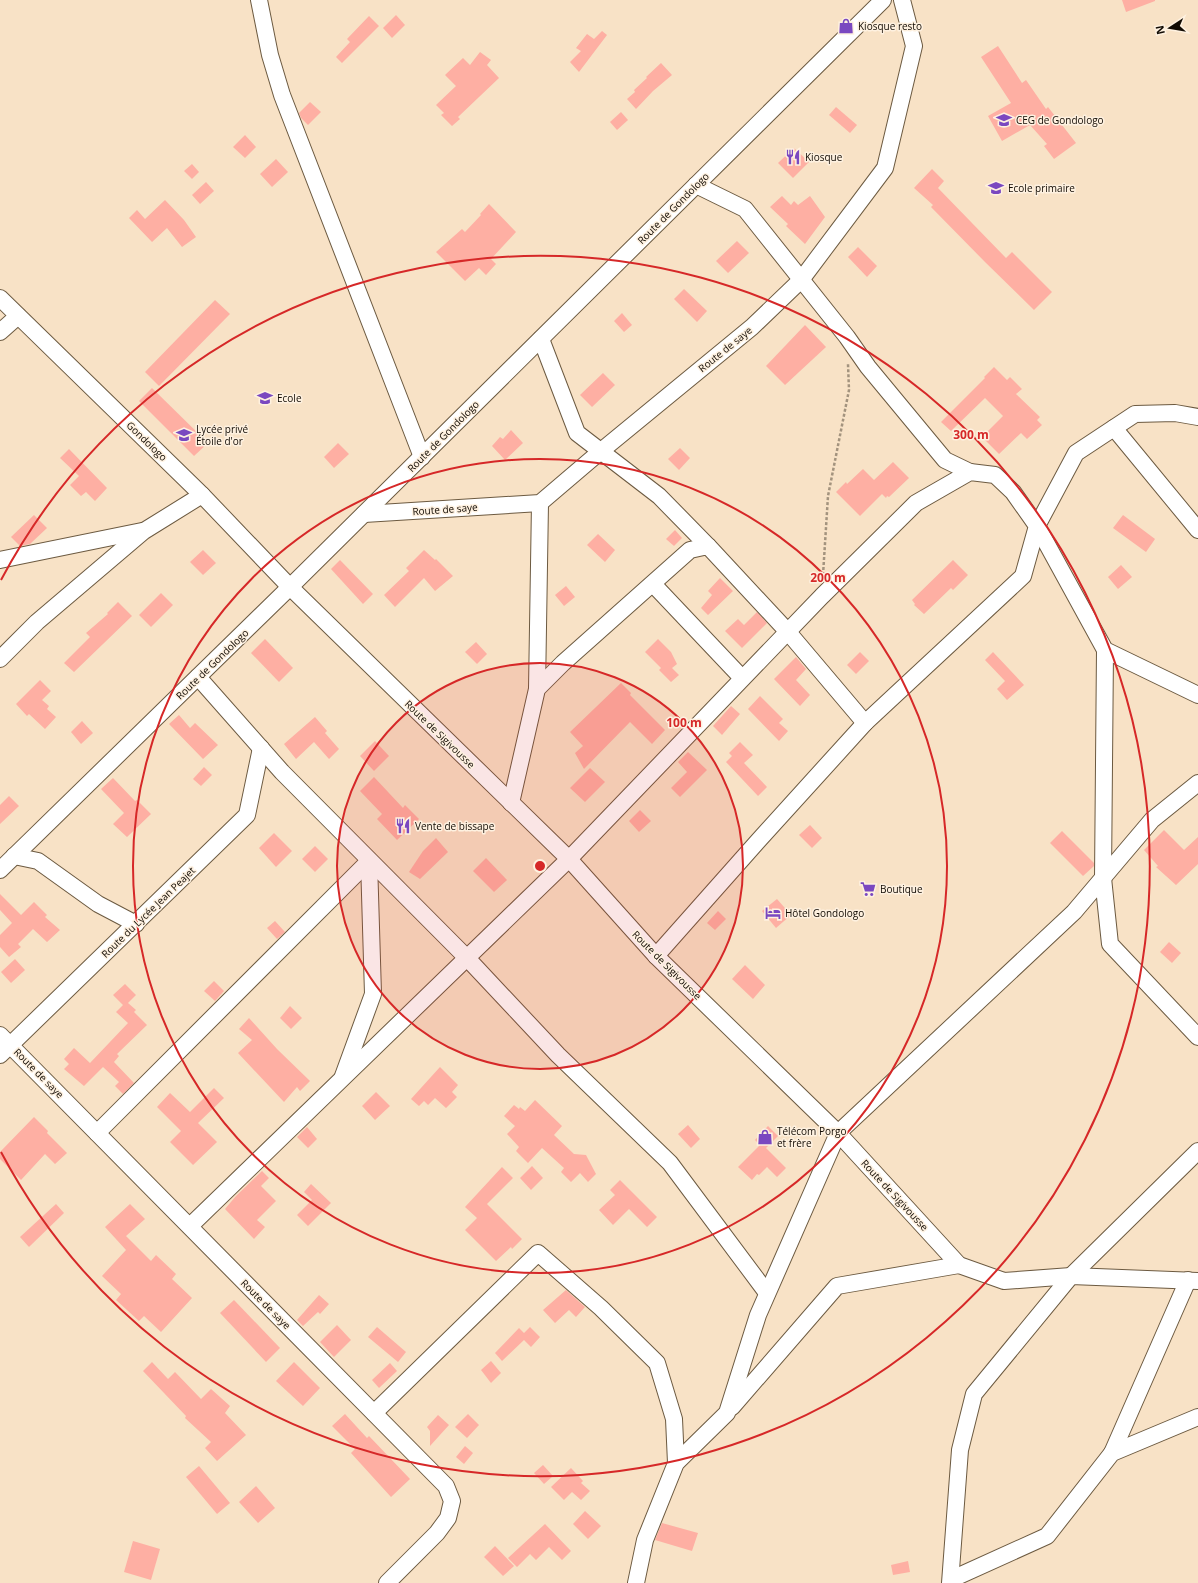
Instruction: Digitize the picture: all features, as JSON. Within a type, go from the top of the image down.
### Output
[{"type":"street","points":[[259,0],[270,55],[282,95],[422,457]]},
{"type":"street","name":"Route de Gondologo","points":[[0,870],[422,457],[883,0]]},
{"type":"street","name":"Route de saye","points":[[364,514],[540,503],[752,327],[801,280],[885,168],[914,46],[902,0]]},
{"type":"street","points":[[696,185],[745,209],[847,337],[868,367],[945,460],[970,472],[995,475],[1014,492],[1037,526],[1105,650],[1103,878],[1110,944],[1198,1037]]},
{"type":"street","name":"Gondologo","points":[[0,298],[202,495],[290,587]]},
{"type":"street","points":[[0,332],[18,316]]},
{"type":"street","points":[[541,339],[577,433],[660,496],[788,632],[866,723]]},
{"type":"street","points":[[656,956],[758,840],[866,723],[1023,576],[1037,526],[1076,453],[1135,414],[1175,413],[1198,417]]},
{"type":"street","points":[[1114,428],[1198,530]]},
{"type":"street","points":[[190,1226],[569,859],[742,678],[916,503],[970,472]]},
{"type":"street","points":[[0,659],[37,622],[144,531],[202,495]]},
{"type":"street","points":[[512,803],[538,689],[540,503]]},
{"type":"street","points":[[0,560],[144,531]]},
{"type":"street","points":[[538,689],[563,663],[690,550],[708,546]]},
{"type":"street","points":[[653,584],[742,678]]},
{"type":"street","name":"Route de Sigivousse","points":[[290,587],[569,859],[656,956],[838,1133],[959,1265],[1004,1281],[1071,1276],[1193,1280]]},
{"type":"street","points":[[1105,650],[1198,695]]},
{"type":"street","points":[[198,677],[282,772],[466,958],[558,1055],[670,1163],[767,1293]]},
{"type":"street","name":"Route du Lycée Jean Peajet","points":[[3,1045],[136,924],[247,815],[261,748]]},
{"type":"street","points":[[727,1412],[758,1315],[838,1133],[1074,912],[1152,820],[1198,783]]},
{"type":"street","points":[[14,856],[38,861],[98,904],[136,924]]},
{"type":"street","points":[[341,1080],[373,994],[369,861]]},
{"type":"street","points":[[97,1133],[369,861]]},
{"type":"street","name":"Route de saye","points":[[3,1045],[97,1133],[446,1486],[452,1501],[448,1518],[437,1533],[387,1583]]},
{"type":"street","points":[[1193,1280],[1112,1452],[1047,1536],[951,1581],[960,1450],[974,1394],[1071,1276],[1198,1151]]},
{"type":"street","points":[[374,1413],[538,1253],[601,1308],[657,1363],[674,1418],[676,1463]]},
{"type":"street","points":[[636,1583],[645,1540],[676,1463],[727,1412],[837,1286],[959,1265]]},
{"type":"street","points":[[1112,1452],[1198,1417]]},
{"type":"path","points":[[822,596],[828,496],[849,390],[848,360]]},
{"type":"building","points":[[1122,0],[1155,0],[1155,1],[1126,12]]},
{"type":"building","points":[[396,15],[405,25],[392,38],[383,28]]},
{"type":"building","points":[[369,16],[379,26],[342,63],[336,57],[350,42],[347,39]]},
{"type":"building","points":[[602,31],[607,35],[579,72],[570,62],[581,51],[576,48],[587,34],[594,39]]},
{"type":"building","points":[[998,46],[1022,83],[1026,80],[1046,109],[1048,107],[1076,143],[1054,159],[1044,146],[1047,144],[1030,125],[1002,141],[988,116],[1011,103],[981,57]]},
{"type":"building","points":[[480,52],[491,60],[487,65],[499,78],[458,117],[460,119],[452,126],[441,115],[444,113],[436,105],[456,86],[445,75],[463,58],[470,65]]},
{"type":"building","points":[[661,63],[672,75],[653,91],[636,109],[627,99],[635,92],[634,90],[647,78],[646,77]]},
{"type":"building","points":[[310,102],[321,112],[308,125],[301,118],[299,113]]},
{"type":"building","points":[[836,107],[857,125],[850,133],[829,115]]},
{"type":"building","points":[[621,112],[628,120],[617,130],[610,122]]},
{"type":"building","points":[[245,135],[256,147],[245,158],[233,147]]},
{"type":"building","points":[[794,148],[809,162],[793,178],[778,163]]},
{"type":"building","points":[[276,159],[288,172],[272,187],[260,174]]},
{"type":"building","points":[[192,164],[199,172],[192,179],[184,171]]},
{"type":"building","points":[[932,169],[944,181],[938,188],[1006,258],[1012,252],[1052,292],[1034,310],[931,207],[933,205],[914,188]]},
{"type":"building","points":[[206,182],[214,191],[200,204],[192,195]]},
{"type":"building","points":[[782,196],[791,205],[794,201],[798,205],[810,196],[825,217],[805,244],[786,226],[788,224],[770,207]]},
{"type":"building","points":[[165,200],[184,220],[196,237],[182,247],[167,228],[152,242],[129,218],[137,210],[145,219]]},
{"type":"building","points":[[489,204],[516,232],[491,259],[496,264],[486,275],[479,268],[465,281],[436,252],[462,229],[465,232]]},
{"type":"building","points":[[737,241],[749,253],[728,273],[716,261]]},
{"type":"building","points":[[858,247],[877,266],[867,277],[848,257]]},
{"type":"building","points":[[684,289],[707,311],[697,322],[674,299]]},
{"type":"building","points":[[215,300],[230,314],[159,386],[145,372]]},
{"type":"building","points":[[622,313],[632,325],[624,332],[614,321]]},
{"type":"building","points":[[805,325],[826,347],[785,385],[766,366]]},
{"type":"building","points":[[994,367],[1007,380],[1010,377],[1022,389],[1016,394],[1040,417],[1037,420],[1042,425],[1027,439],[1021,433],[999,454],[982,437],[1003,416],[985,398],[951,431],[941,422]]},
{"type":"building","points":[[603,373],[615,385],[592,407],[580,395]]},
{"type":"building","points":[[152,388],[208,443],[194,456],[139,401]]},
{"type":"building","points":[[511,430],[523,443],[505,460],[492,446],[500,437],[503,439]]},
{"type":"building","points":[[338,443],[349,454],[334,468],[324,457]]},
{"type":"building","points":[[680,448],[690,458],[679,470],[668,459]]},
{"type":"building","points":[[69,449],[107,488],[95,501],[86,492],[81,496],[70,485],[79,476],[60,458]]},
{"type":"building","points":[[893,462],[909,478],[889,497],[887,496],[886,498],[882,494],[860,516],[836,492],[863,469],[874,480]]},
{"type":"building","points":[[34,515],[47,528],[30,544],[20,546],[11,537]]},
{"type":"building","points":[[1123,515],[1155,539],[1146,552],[1113,528]]},
{"type":"building","points":[[675,530],[682,538],[674,546],[666,539]]},
{"type":"building","points":[[598,534],[615,550],[605,562],[587,545]]},
{"type":"building","points":[[203,550],[216,563],[203,575],[190,562]]},
{"type":"building","points":[[424,550],[435,560],[436,559],[453,576],[435,591],[424,578],[395,607],[384,595],[409,571],[406,568]]},
{"type":"building","points":[[340,560],[373,594],[363,604],[331,569]]},
{"type":"building","points":[[953,560],[968,575],[953,590],[951,588],[924,614],[914,605],[915,604],[912,600]]},
{"type":"building","points":[[1121,565],[1132,577],[1118,589],[1108,577]]},
{"type":"building","points":[[720,578],[733,591],[708,615],[701,608],[712,595],[708,591]]},
{"type":"building","points":[[566,586],[575,597],[564,606],[555,595]]},
{"type":"building","points":[[161,593],[173,605],[151,627],[139,615]]},
{"type":"building","points":[[118,602],[132,616],[74,672],[64,663],[90,637],[86,633],[108,614],[107,613]]},
{"type":"building","points":[[757,612],[767,623],[742,648],[725,631],[738,619],[744,625]]},
{"type":"building","points":[[265,639],[293,668],[279,682],[251,653]]},
{"type":"building","points":[[658,639],[671,652],[677,664],[672,668],[679,675],[671,682],[659,670],[661,668],[645,652]]},
{"type":"building","points":[[476,642],[487,654],[477,664],[465,652]]},
{"type":"building","points":[[860,652],[869,661],[856,674],[847,665]]},
{"type":"building","points":[[993,652],[1024,685],[1007,700],[997,689],[1005,681],[985,660]]},
{"type":"building","points":[[796,657],[806,669],[796,680],[810,695],[800,706],[774,679]]},
{"type":"building","points":[[40,680],[51,691],[42,700],[49,706],[47,709],[56,717],[45,729],[29,714],[27,716],[16,704]]},
{"type":"building","points":[[621,683],[631,693],[630,695],[665,730],[652,744],[630,722],[584,769],[575,753],[583,746],[570,732]]},
{"type":"building","points":[[760,696],[783,719],[779,723],[788,731],[779,741],[748,709]]},
{"type":"building","points":[[731,706],[740,714],[722,735],[713,726]]},
{"type":"building","points":[[179,715],[190,728],[195,723],[218,745],[203,759],[169,724]]},
{"type":"building","points":[[315,717],[327,731],[325,733],[339,749],[329,759],[314,742],[296,759],[284,744]]},
{"type":"building","points":[[82,721],[93,733],[81,744],[71,732]]},
{"type":"building","points":[[375,741],[389,756],[374,771],[360,756]]},
{"type":"building","points":[[740,742],[753,755],[744,763],[767,787],[758,796],[726,762],[732,756],[729,753]]},
{"type":"building","points":[[688,752],[707,770],[680,797],[671,788],[687,772],[678,762]]},
{"type":"building","points":[[204,767],[212,775],[201,786],[193,779]]},
{"type":"building","points":[[590,768],[605,782],[585,802],[570,788]]},
{"type":"building","points":[[374,777],[403,808],[405,805],[419,819],[397,840],[377,819],[382,814],[360,791]]},
{"type":"building","points":[[113,778],[135,801],[137,800],[151,814],[127,837],[113,824],[124,813],[101,789]]},
{"type":"building","points":[[9,796],[19,806],[0,824],[0,805]]},
{"type":"building","points":[[640,810],[651,821],[639,832],[629,821]]},
{"type":"building","points":[[810,825],[822,838],[812,848],[799,835]]},
{"type":"building","points":[[1164,830],[1184,850],[1198,837],[1198,864],[1176,885],[1156,867],[1158,866],[1144,850]]},
{"type":"building","points":[[1062,831],[1094,863],[1094,866],[1083,876],[1050,843]]},
{"type":"building","points":[[274,833],[292,851],[276,867],[259,848]]},
{"type":"building","points":[[436,838],[448,852],[420,879],[409,872],[423,851]]},
{"type":"building","points":[[315,846],[328,859],[315,872],[302,859]]},
{"type":"building","points":[[486,858],[507,880],[494,892],[473,871]]},
{"type":"building","points":[[0,894],[21,915],[34,902],[47,915],[45,917],[60,930],[47,942],[33,929],[18,944],[21,947],[9,957],[0,947],[0,935],[12,923],[0,910]]},
{"type":"building","points":[[777,899],[791,915],[776,928],[762,911]]},
{"type":"building","points":[[718,911],[726,919],[715,930],[707,923]]},
{"type":"building","points":[[275,921],[285,932],[277,939],[267,928]]},
{"type":"building","points":[[1169,942],[1181,953],[1172,963],[1160,952]]},
{"type":"building","points":[[15,959],[25,970],[11,983],[1,972]]},
{"type":"building","points":[[745,965],[765,985],[753,999],[732,979]]},
{"type":"building","points":[[214,981],[224,991],[215,1001],[204,991]]},
{"type":"building","points":[[125,984],[136,995],[128,1003],[136,1010],[134,1012],[147,1025],[117,1054],[119,1056],[114,1062],[134,1083],[123,1094],[115,1086],[119,1082],[103,1067],[84,1086],[64,1069],[69,1064],[64,1059],[74,1048],[90,1063],[128,1023],[116,1012],[123,1005],[113,995]]},
{"type":"building","points":[[290,1006],[302,1018],[291,1029],[280,1018]]},
{"type":"building","points":[[249,1018],[277,1049],[310,1081],[300,1091],[297,1087],[284,1102],[238,1053],[252,1040],[239,1029]]},
{"type":"building","points":[[440,1067],[458,1085],[452,1092],[457,1097],[446,1108],[435,1098],[428,1105],[424,1101],[419,1106],[411,1099]]},
{"type":"building","points":[[214,1088],[224,1098],[198,1123],[217,1142],[193,1165],[170,1142],[181,1131],[157,1107],[170,1093],[190,1112]]},
{"type":"building","points":[[376,1092],[390,1106],[375,1120],[362,1106]]},
{"type":"building","points":[[535,1100],[562,1126],[554,1135],[574,1154],[586,1155],[596,1174],[588,1182],[580,1173],[571,1182],[561,1172],[564,1168],[542,1148],[528,1163],[516,1151],[519,1147],[507,1134],[515,1126],[504,1116],[514,1105],[525,1111]]},
{"type":"building","points":[[34,1117],[48,1131],[47,1133],[67,1153],[55,1164],[45,1154],[21,1180],[0,1159],[0,1152]]},
{"type":"building","points":[[688,1125],[700,1139],[691,1148],[678,1134]]},
{"type":"building","points":[[768,1126],[778,1136],[766,1148],[786,1168],[777,1177],[767,1167],[759,1175],[757,1174],[752,1180],[738,1167],[760,1145],[755,1140]]},
{"type":"building","points":[[307,1127],[317,1139],[308,1148],[297,1137]]},
{"type":"building","points":[[532,1166],[543,1178],[531,1190],[520,1178]]},
{"type":"building","points":[[502,1167],[513,1178],[487,1204],[522,1239],[496,1261],[465,1230],[477,1218],[465,1207]]},
{"type":"building","points":[[262,1171],[269,1178],[261,1186],[276,1201],[257,1220],[265,1227],[254,1239],[225,1209]]},
{"type":"building","points":[[620,1180],[657,1217],[647,1227],[629,1209],[613,1225],[599,1210],[615,1195],[610,1190]]},
{"type":"building","points":[[311,1184],[331,1203],[308,1226],[297,1215],[312,1200],[304,1192]]},
{"type":"building","points":[[56,1204],[64,1213],[29,1247],[20,1237]]},
{"type":"building","points":[[130,1204],[145,1219],[126,1236],[151,1261],[156,1255],[176,1274],[172,1279],[192,1298],[161,1332],[144,1316],[139,1321],[116,1300],[121,1294],[102,1276],[126,1250],[105,1227]]},
{"type":"building","points":[[566,1290],[585,1307],[576,1317],[569,1310],[555,1323],[543,1310]]},
{"type":"building","points":[[319,1295],[329,1304],[320,1314],[318,1312],[303,1326],[297,1320]]},
{"type":"building","points":[[234,1300],[280,1348],[266,1362],[220,1313]]},
{"type":"building","points":[[337,1325],[351,1340],[334,1357],[320,1342]]},
{"type":"building","points":[[377,1327],[406,1352],[398,1362],[368,1337]]},
{"type":"building","points":[[530,1327],[540,1337],[531,1347],[524,1340],[502,1361],[495,1353],[519,1328],[524,1333]]},
{"type":"building","points":[[491,1361],[501,1373],[491,1383],[481,1370]]},
{"type":"building","points":[[152,1362],[168,1379],[175,1372],[201,1399],[211,1389],[230,1406],[225,1413],[246,1435],[217,1461],[205,1448],[211,1442],[185,1418],[186,1416],[143,1371]]},
{"type":"building","points":[[294,1362],[320,1388],[303,1406],[276,1381]]},
{"type":"building","points":[[390,1363],[397,1371],[379,1388],[372,1380]]},
{"type":"building","points":[[345,1414],[367,1438],[369,1436],[410,1479],[391,1497],[351,1453],[355,1449],[332,1426]]},
{"type":"building","points":[[468,1414],[479,1425],[467,1438],[455,1427]]},
{"type":"building","points":[[438,1415],[449,1425],[430,1446],[430,1431],[427,1427]]},
{"type":"building","points":[[465,1446],[473,1453],[464,1464],[456,1457]]},
{"type":"building","points":[[543,1465],[553,1476],[544,1484],[534,1473]]},
{"type":"building","points":[[199,1466],[230,1503],[217,1514],[186,1477]]},
{"type":"building","points":[[571,1468],[583,1481],[581,1483],[590,1491],[581,1500],[572,1492],[564,1500],[551,1487]]},
{"type":"building","points":[[256,1486],[275,1508],[258,1523],[239,1502]]},
{"type":"building","points":[[585,1511],[601,1526],[588,1539],[573,1524]]},
{"type":"building","points":[[662,1523],[698,1533],[692,1551],[655,1540]]},
{"type":"building","points":[[545,1524],[571,1551],[562,1560],[549,1547],[536,1560],[530,1554],[517,1567],[508,1558]]},
{"type":"building","points":[[133,1541],[160,1549],[151,1580],[124,1572]]},
{"type":"building","points":[[495,1546],[514,1566],[503,1576],[484,1557]]},
{"type":"building","points":[[908,1561],[910,1572],[893,1575],[891,1565]]},
{"type":"place","name":"Kiosque resto","points":[[846,26]]},
{"type":"place","name":"CEG de Gondologo","points":[[1004,120]]},
{"type":"place","name":"Kiosque","points":[[793,157]]},
{"type":"place","name":"Ecole primaire","points":[[996,188]]},
{"type":"place","name":"Ecole","points":[[265,398]]},
{"type":"place","name":"Lycée privé Étoile d'or","points":[[184,435]]},
{"type":"place","name":"Vente de bissape","points":[[403,826]]},
{"type":"place","name":"Boutique","points":[[868,889]]},
{"type":"place","name":"Hôtel Gondologo","points":[[773,913]]},
{"type":"place","name":"Télécom Porgo et frère","points":[[765,1137]]}]
